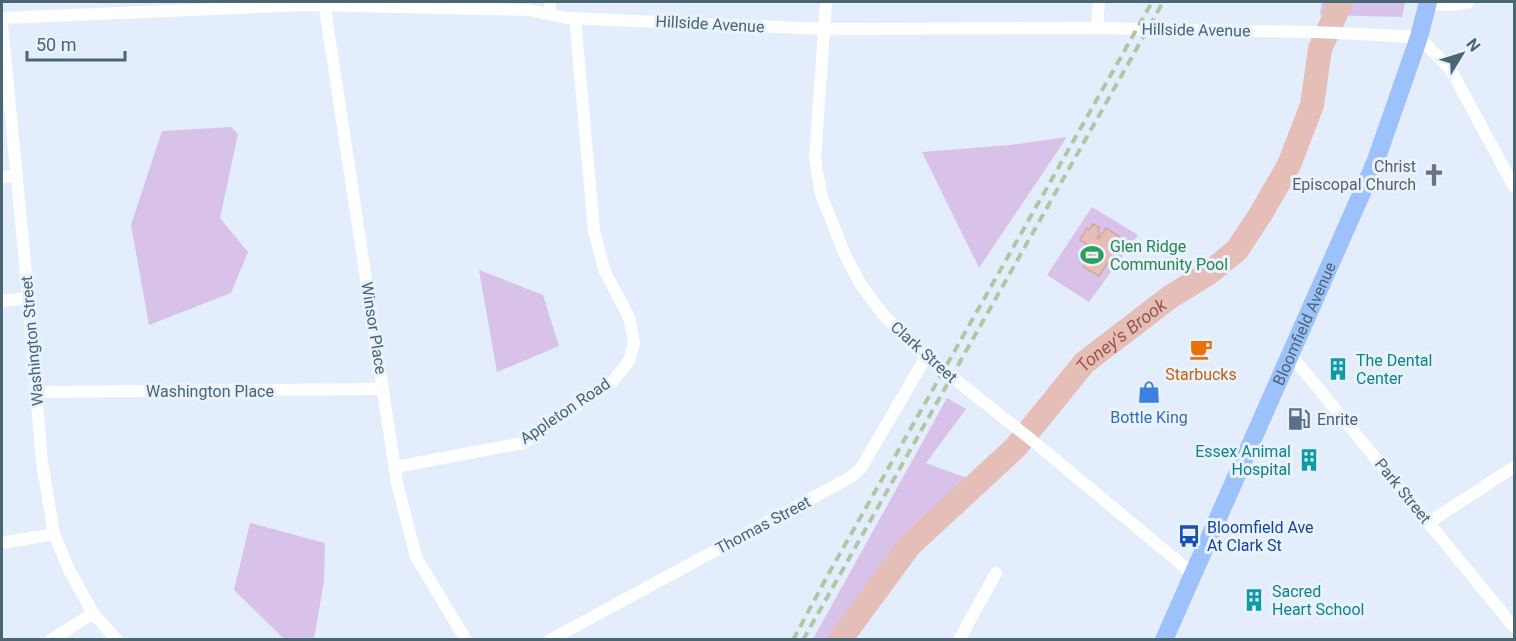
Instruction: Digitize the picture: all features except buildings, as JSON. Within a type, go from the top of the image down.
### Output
[{"type":"main road","name":"Bloomfield Avenue","points":[[1164,639],[1375,163],[1419,37],[1428,3]]},
{"type":"street","name":"Clark Street","points":[[826,2],[815,159],[821,194],[845,255],[861,285],[892,324],[926,357],[1033,441],[1193,574]]},
{"type":"street","points":[[1097,28],[1099,2]]},
{"type":"street","points":[[1428,3],[1469,2]]},
{"type":"street","name":"Hillside Avenue","points":[[2,18],[324,4],[530,10],[550,8],[575,18],[825,29],[1097,28],[1316,32],[1419,37]]},
{"type":"street","name":"Winsor Place","points":[[324,4],[395,467],[416,557],[466,639]]},
{"type":"street","name":"Appleton Road","points":[[395,467],[523,443],[613,381],[629,361],[634,344],[629,316],[605,272],[594,231],[575,18]]},
{"type":"street","name":"Washington Street","points":[[2,24],[42,462],[54,534],[69,570],[93,613],[117,639]]},
{"type":"street","points":[[1419,37],[1451,70],[1514,185]]},
{"type":"street","points":[[2,177],[17,176]]},
{"type":"street","points":[[2,301],[28,298]]},
{"type":"street","name":"Park Street","points":[[1291,355],[1515,627]]},
{"type":"street","name":"Thomas Street","points":[[550,639],[851,477],[861,468],[926,357]]},
{"type":"street","name":"Washington Place","points":[[37,392],[383,389]]},
{"type":"street","points":[[1428,523],[1515,467]]},
{"type":"street","points":[[2,543],[54,534]]},
{"type":"street","points":[[959,639],[996,573]]},
{"type":"street","points":[[51,639],[93,613]]},
{"type":"shaded area","points":[[1322,2],[1405,2],[1402,17],[1320,15]]},
{"type":"shaded area","points":[[231,127],[238,134],[220,218],[248,252],[231,293],[149,325],[131,225],[162,131]]},
{"type":"shaded area","points":[[1067,137],[979,268],[922,152],[1010,145]]},
{"type":"shaded area","name":"Glen Ridge Community Pool","points":[[1092,207],[1138,235],[1089,302],[1047,275]]},
{"type":"shaded area","points":[[1093,224],[1100,228],[1097,238],[1099,239],[1106,228],[1122,238],[1114,251],[1118,253],[1112,264],[1108,262],[1099,276],[1083,267],[1094,249],[1080,240],[1087,228],[1089,230]]},
{"type":"shaded area","points":[[479,270],[543,295],[559,346],[497,372]]},
{"type":"shaded area","points":[[947,398],[966,409],[926,463],[967,478],[976,490],[918,541],[845,639],[813,639]]},
{"type":"shaded area","points":[[250,523],[325,543],[324,581],[314,639],[284,639],[234,590]]},
{"type":"waterway","name":"Toney's Brook","points":[[840,640],[910,545],[1016,447],[1084,363],[1170,297],[1209,273],[1237,250],[1289,165],[1312,105],[1320,49],[1341,2]]},
{"type":"railway","points":[[793,640],[1152,2]]},
{"type":"railway","points":[[803,640],[1163,2]]},
{"type":"place","name":"Christ Episcopal Church","points":[[1434,175]]},
{"type":"place","name":"Glen Ridge Community Pool","points":[[1092,255]]},
{"type":"place","name":"Starbucks","points":[[1201,349]]},
{"type":"place","name":"The Dental Center","points":[[1338,369]]},
{"type":"place","name":"Bottle King","points":[[1149,392]]},
{"type":"place","name":"Enrite","points":[[1299,419]]},
{"type":"place","name":"Essex Animal Hospital","points":[[1309,460]]},
{"type":"place","name":"Bloomfield Ave At Clark St","points":[[1189,536]]},
{"type":"place","name":"Sacred Heart School","points":[[1254,600]]}]
